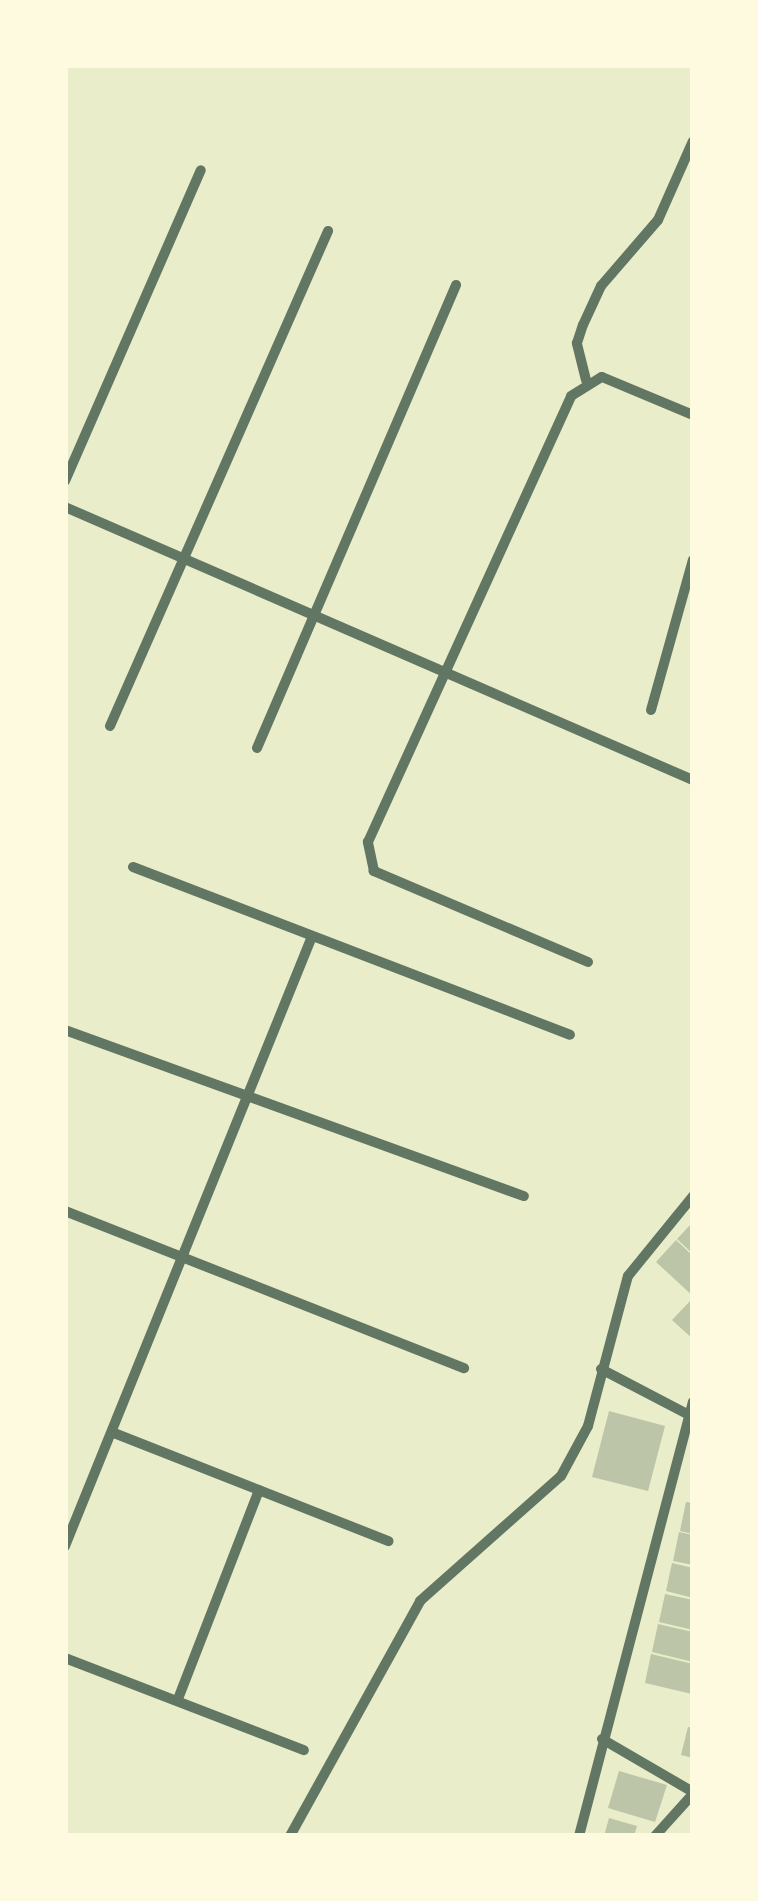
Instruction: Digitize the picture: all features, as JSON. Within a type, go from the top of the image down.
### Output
[{"type":"street","points":[[586,380],[576,343],[583,325],[601,286],[658,220],[693,141]]},
{"type":"street","points":[[65,481],[201,170]]},
{"type":"street","points":[[110,726],[328,231]]},
{"type":"street","points":[[257,748],[456,285]]},
{"type":"street","points":[[588,962],[369,865],[372,830],[448,674],[560,418],[586,380],[602,377],[693,415]]},
{"type":"street","points":[[65,507],[693,780]]},
{"type":"street","points":[[651,710],[693,560]]},
{"type":"street","points":[[133,867],[311,940],[570,1035]]},
{"type":"street","points":[[65,1546],[311,940]]},
{"type":"street","points":[[65,1030],[248,1100],[524,1196]]},
{"type":"street","points":[[290,1836],[420,1601],[561,1476],[588,1426],[628,1276],[693,1196]]},
{"type":"street","points":[[65,1211],[464,1368]]},
{"type":"street","points":[[601,1369],[687,1414]]},
{"type":"street","points":[[579,1836],[693,1402]]},
{"type":"street","points":[[114,1433],[388,1541]]},
{"type":"street","points":[[178,1700],[259,1490]]},
{"type":"street","points":[[65,1658],[304,1750]]},
{"type":"street","points":[[602,1739],[693,1792],[655,1836]]},
{"type":"building","points":[[693,1222],[693,1254],[677,1239]]},
{"type":"building","points":[[676,1240],[693,1256],[693,1296],[656,1262]]},
{"type":"building","points":[[693,1298],[693,1339],[672,1320]]},
{"type":"building","points":[[609,1411],[665,1426],[648,1491],[592,1477]]},
{"type":"building","points":[[686,1502],[693,1503],[693,1534],[680,1531]]},
{"type":"building","points":[[679,1532],[693,1535],[693,1565],[673,1561]]},
{"type":"building","points":[[672,1563],[693,1568],[693,1598],[666,1591]]},
{"type":"building","points":[[665,1594],[693,1600],[693,1630],[659,1622]]},
{"type":"building","points":[[658,1624],[693,1632],[693,1662],[652,1652]]},
{"type":"building","points":[[651,1654],[693,1664],[692,1694],[645,1683]]},
{"type":"building","points":[[688,1727],[693,1728],[693,1758],[681,1755]]},
{"type":"building","points":[[619,1771],[667,1785],[655,1822],[608,1808]]},
{"type":"building","points":[[609,1818],[637,1826],[634,1836],[604,1836]]}]
